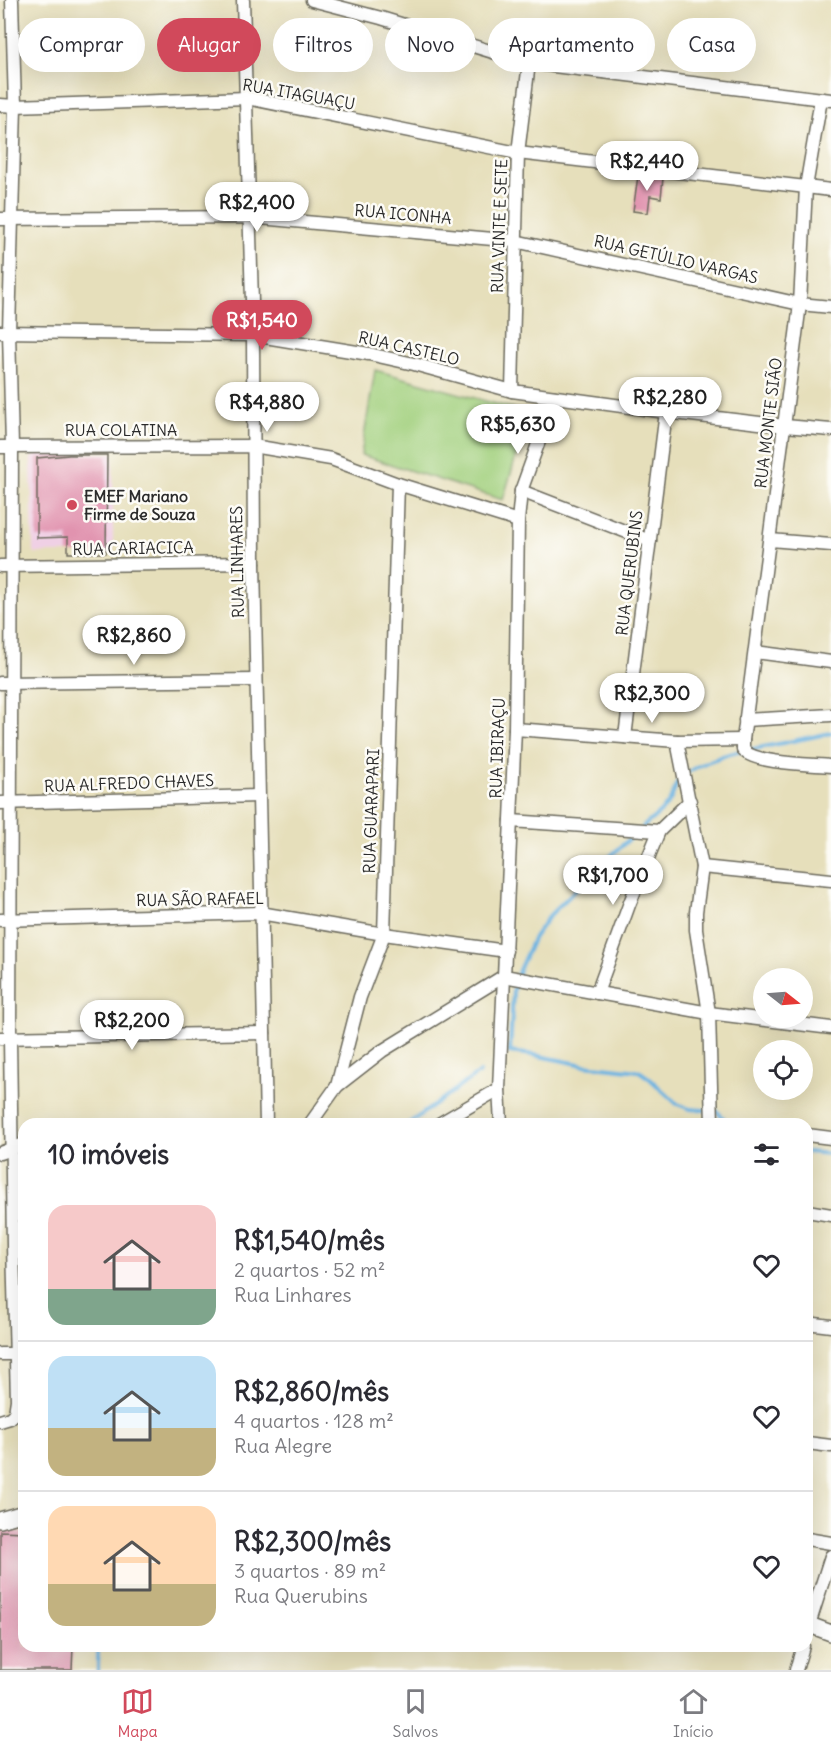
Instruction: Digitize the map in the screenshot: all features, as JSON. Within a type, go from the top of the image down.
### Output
[{"type":"street","points":[[12,0],[15,106],[6,219],[5,332],[5,1038],[18,1245],[16,1354],[18,1405]]},
{"type":"street","name":"RUA LINHARES","points":[[243,0],[253,335],[254,563],[266,1118]]},
{"type":"street","points":[[312,0],[488,51]]},
{"type":"street","name":"RUA VINTE E SETE","points":[[512,391],[518,153],[528,72]]},
{"type":"street","points":[[601,72],[826,100]]},
{"type":"street","name":"RUA ITAGUAÇU","points":[[0,105],[247,98],[518,153],[831,190]]},
{"type":"street","name":"RUA MONTE SIÃO","points":[[743,745],[800,304],[806,187],[826,100]]},
{"type":"street","name":"RUA ICONHA","points":[[6,219],[249,217],[515,241]]},
{"type":"street","name":"RUA GETÚLIO VARGAS","points":[[515,241],[800,304],[831,307]]},
{"type":"street","name":"RUA CASTELO","points":[[5,332],[253,335],[369,354],[512,391],[666,412],[831,430]]},
{"type":"street","points":[[518,521],[521,491],[555,397]]},
{"type":"street","name":"RUA QUERUBINS","points":[[625,737],[666,412]]},
{"type":"street","name":"RUA COLATINA","points":[[6,447],[253,446],[331,459],[398,484],[518,521]]},
{"type":"street","name":"RUA GUARAPARI","points":[[314,1118],[337,1086],[360,997],[384,934],[398,484]]},
{"type":"street","points":[[521,491],[650,541]]},
{"type":"street","name":"RUA IBIRAÇU","points":[[501,1118],[499,1089],[515,729],[518,521]]},
{"type":"street","points":[[770,540],[831,545]]},
{"type":"street","name":"RUA CARIACICA","points":[[6,566],[254,563]]},
{"type":"street","points":[[755,652],[831,662]]},
{"type":"street","points":[[6,683],[256,680]]},
{"type":"street","points":[[745,720],[831,715]]},
{"type":"street","points":[[515,729],[743,745],[747,755],[759,759],[831,766]]},
{"type":"street","points":[[677,741],[702,867],[696,930],[709,1013],[714,1118]]},
{"type":"street","name":"RUA ALFREDO CHAVES","points":[[6,803],[258,796]]},
{"type":"street","points":[[597,993],[659,831],[690,801]]},
{"type":"street","points":[[511,821],[659,831]]},
{"type":"street","points":[[702,867],[831,880]]},
{"type":"street","name":"RUA SÃO RAFAEL","points":[[5,920],[260,912],[384,934],[506,951]]},
{"type":"street","points":[[337,1086],[382,1051],[504,976],[709,1013],[831,1028]]},
{"type":"street","points":[[5,1038],[264,1033]]},
{"type":"street","points":[[449,1118],[499,1089]]},
{"type":"street","points":[[813,1136],[831,1138]]},
{"type":"street","points":[[813,1212],[831,1215]]},
{"type":"street","points":[[813,1324],[831,1326]]},
{"type":"street","points":[[0,1354],[16,1354]]},
{"type":"street","points":[[0,1421],[18,1415]]},
{"type":"street","points":[[813,1444],[831,1446]]},
{"type":"street","points":[[0,1520],[18,1515]]},
{"type":"street","points":[[813,1540],[831,1543]]},
{"type":"street","points":[[813,1612],[831,1556]]},
{"type":"street","points":[[813,1628],[831,1633]]},
{"type":"street","points":[[796,1670],[801,1652]]},
{"type":"shaded area","name":"EMEF Mariano Firme de Souza","points":[[113,453],[113,553],[35,553],[33,551],[31,458],[37,454]]},
{"type":"green space","points":[[375,370],[529,413],[503,500],[361,455]]},
{"type":"building","points":[[638,176],[663,178],[661,198],[650,196],[648,213],[633,211]]},
{"type":"building","name":"EMEF Mariano Firme de Souza","points":[[107,455],[106,553],[68,553],[68,537],[37,538],[37,458]]},
{"type":"building","points":[[0,1531],[18,1532],[18,1652],[73,1652],[72,1670],[0,1670]]},
{"type":"waterway","points":[[749,750],[831,733]]},
{"type":"waterway","points":[[643,827],[666,806],[677,782],[684,775],[708,762],[741,751]]},
{"type":"waterway","points":[[510,1052],[513,991],[519,970],[534,937],[550,915],[637,832]]},
{"type":"waterway","points":[[509,1052],[584,1065],[639,1071],[677,1104],[690,1109],[717,1111],[723,1118]]},
{"type":"waterway","points":[[416,1118],[480,1072]]},
{"type":"waterway","points":[[813,1152],[831,1154]]},
{"type":"waterway","points":[[98,1652],[98,1670]]},
{"type":"place","name":"EMEF Mariano Firme de Souza","points":[[72,505]]}]
